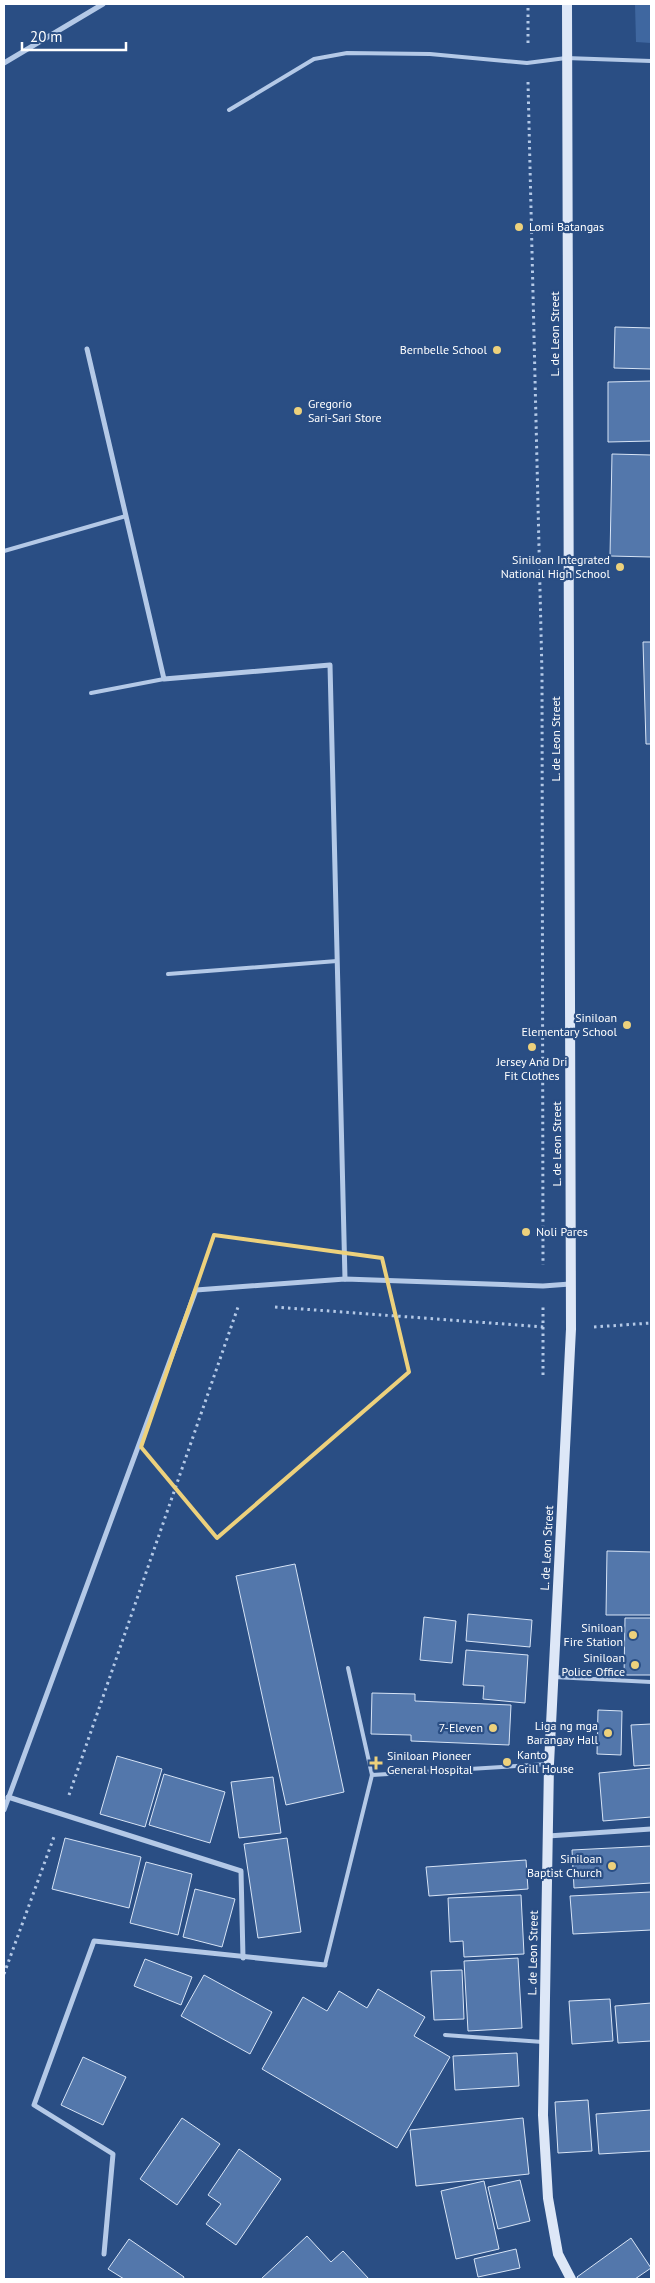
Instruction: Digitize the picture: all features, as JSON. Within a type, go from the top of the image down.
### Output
[{"type":"main road","name":"L. de Leon Street","points":[[568,4],[566,58],[570,1329],[549,1764],[543,2115],[548,2198],[558,2254],[571,2279]]},
{"type":"street","points":[[4,63],[103,4]]},
{"type":"street","points":[[87,349],[164,679],[330,665],[345,1279]]},
{"type":"street","points":[[4,1810],[196,1290],[345,1279],[543,1286],[570,1284]]},
{"type":"street","points":[[8,1796],[62,1815],[241,1871],[243,1958]]},
{"type":"street","points":[[548,1836],[651,1829]]},
{"type":"street","points":[[104,2254],[113,2154],[34,2105],[94,1941],[243,1958],[325,1965]]},
{"type":"lane","points":[[229,110],[314,59],[347,54],[430,54],[527,63],[566,58],[651,61]]},
{"type":"lane","points":[[4,551],[126,516]]},
{"type":"lane","points":[[91,693],[164,679]]},
{"type":"lane","points":[[168,974],[337,961]]},
{"type":"lane","points":[[325,1965],[372,1775],[348,1668]]},
{"type":"lane","points":[[554,1677],[651,1682]]},
{"type":"lane","points":[[372,1775],[549,1764]]},
{"type":"lane","points":[[445,2035],[543,2042]]},
{"type":"path","points":[[269,1306],[544,1327],[542,674],[527,63],[528,4]]},
{"type":"path","points":[[4,1974],[62,1815],[240,1304]]},
{"type":"path","points":[[570,1329],[651,1323]]},
{"type":"highlighted area","points":[[214,1235],[382,1258],[409,1372],[217,1538],[141,1447]]},
{"type":"shaded area","points":[[635,4],[651,4],[651,43],[636,42]]},
{"type":"building","points":[[615,327],[651,328],[651,369],[614,368]]},
{"type":"building","points":[[651,381],[651,441],[608,442],[608,382]]},
{"type":"building","points":[[612,454],[651,455],[651,557],[610,556]]},
{"type":"building","points":[[643,642],[651,642],[651,744],[646,744]]},
{"type":"building","points":[[607,1551],[651,1552],[651,1615],[606,1615]]},
{"type":"building","points":[[295,1564],[344,1792],[286,1805],[236,1576]]},
{"type":"building","points":[[468,1614],[532,1620],[530,1647],[466,1641]]},
{"type":"building","points":[[424,1617],[456,1621],[452,1663],[420,1660]]},
{"type":"building","points":[[625,1618],[651,1618],[651,1675],[624,1675]]},
{"type":"building","points":[[466,1650],[528,1655],[525,1703],[483,1699],[484,1686],[463,1685]]},
{"type":"building","points":[[372,1693],[415,1694],[415,1701],[511,1705],[509,1745],[411,1741],[411,1735],[371,1734]]},
{"type":"building","points":[[598,1710],[622,1711],[621,1755],[597,1754]]},
{"type":"building","points":[[651,1724],[651,1765],[634,1766],[631,1725]]},
{"type":"building","points":[[117,1756],[162,1769],[145,1827],[100,1814]]},
{"type":"building","points":[[651,1768],[651,1817],[603,1821],[599,1773]]},
{"type":"building","points":[[164,1774],[225,1792],[210,1843],[149,1825]]},
{"type":"building","points":[[273,1777],[281,1833],[239,1838],[231,1782]]},
{"type":"building","points":[[65,1838],[141,1857],[129,1908],[52,1889]]},
{"type":"building","points":[[287,1838],[301,1932],[258,1938],[244,1844]]},
{"type":"building","name":"Siniloan Baptist Church","points":[[651,1846],[651,1883],[574,1888],[572,1850]]},
{"type":"building","points":[[526,1860],[528,1889],[429,1896],[426,1867]]},
{"type":"building","points":[[146,1862],[192,1874],[178,1935],[130,1923]]},
{"type":"building","points":[[195,1889],[235,1899],[222,1947],[183,1937]]},
{"type":"building","points":[[651,1892],[651,1930],[573,1934],[570,1896]]},
{"type":"building","points":[[521,1895],[524,1954],[464,1957],[463,1941],[450,1942],[448,1898]]},
{"type":"building","points":[[518,1958],[522,2028],[468,2031],[464,1961]]},
{"type":"building","points":[[145,1959],[192,1977],[181,2005],[134,1986]]},
{"type":"building","points":[[462,1970],[464,2019],[434,2020],[431,1971]]},
{"type":"building","points":[[204,1975],[272,2012],[250,2054],[181,2016]]},
{"type":"building","points":[[378,1989],[425,2017],[414,2036],[450,2057],[397,2148],[262,2069],[303,1997],[327,2011],[339,1991],[367,2008]]},
{"type":"building","points":[[610,1999],[613,2041],[572,2044],[569,2001]]},
{"type":"building","points":[[651,2003],[651,2041],[618,2043],[615,2006]]},
{"type":"building","points":[[517,2053],[519,2086],[455,2090],[453,2056]]},
{"type":"building","points":[[83,2057],[126,2077],[103,2125],[61,2105]]},
{"type":"building","points":[[588,2100],[592,2151],[558,2153],[555,2102]]},
{"type":"building","points":[[651,2110],[651,2151],[599,2154],[596,2114]]},
{"type":"building","points":[[182,2118],[220,2144],[177,2205],[140,2179]]},
{"type":"building","points":[[523,2118],[529,2174],[416,2186],[410,2130]]},
{"type":"building","points":[[239,2149],[281,2179],[236,2245],[206,2224],[221,2204],[208,2195]]},
{"type":"building","points":[[520,2180],[530,2221],[498,2229],[488,2187]]},
{"type":"building","points":[[484,2181],[499,2249],[456,2259],[441,2191]]},
{"type":"building","points":[[307,2236],[331,2262],[343,2251],[369,2279],[261,2279]]},
{"type":"building","points":[[631,2238],[651,2268],[635,2279],[578,2279],[577,2277]]},
{"type":"building","points":[[129,2239],[184,2277],[183,2279],[124,2279],[108,2269]]},
{"type":"building","points":[[516,2249],[520,2268],[478,2277],[474,2259]]},
{"type":"place","name":"Lomi Batangas","points":[[519,227]]},
{"type":"place","name":"Bernbelle School","points":[[497,350]]},
{"type":"place","name":"Gregorio Sari-Sari Store","points":[[298,411]]},
{"type":"place","name":"Siniloan Integrated National High School","points":[[620,567]]},
{"type":"place","name":"Siniloan Elementary School","points":[[627,1025]]},
{"type":"place","name":"Jersey And Dri Fit Clothes","points":[[532,1047]]},
{"type":"place","name":"Noli Pares","points":[[526,1232]]},
{"type":"place","name":"Siniloan Fire Station","points":[[633,1635]]},
{"type":"place","name":"Siniloan Police Office","points":[[635,1665]]},
{"type":"place","name":"7-Eleven","points":[[493,1728]]},
{"type":"place","name":"Liga ng mga Barangay Hall","points":[[608,1733]]},
{"type":"place","name":"Kanto Grill House","points":[[507,1762]]},
{"type":"place","name":"Siniloan Pioneer General Hospital","points":[[376,1763]]},
{"type":"place","name":"Siniloan Baptist Church","points":[[612,1866]]}]
